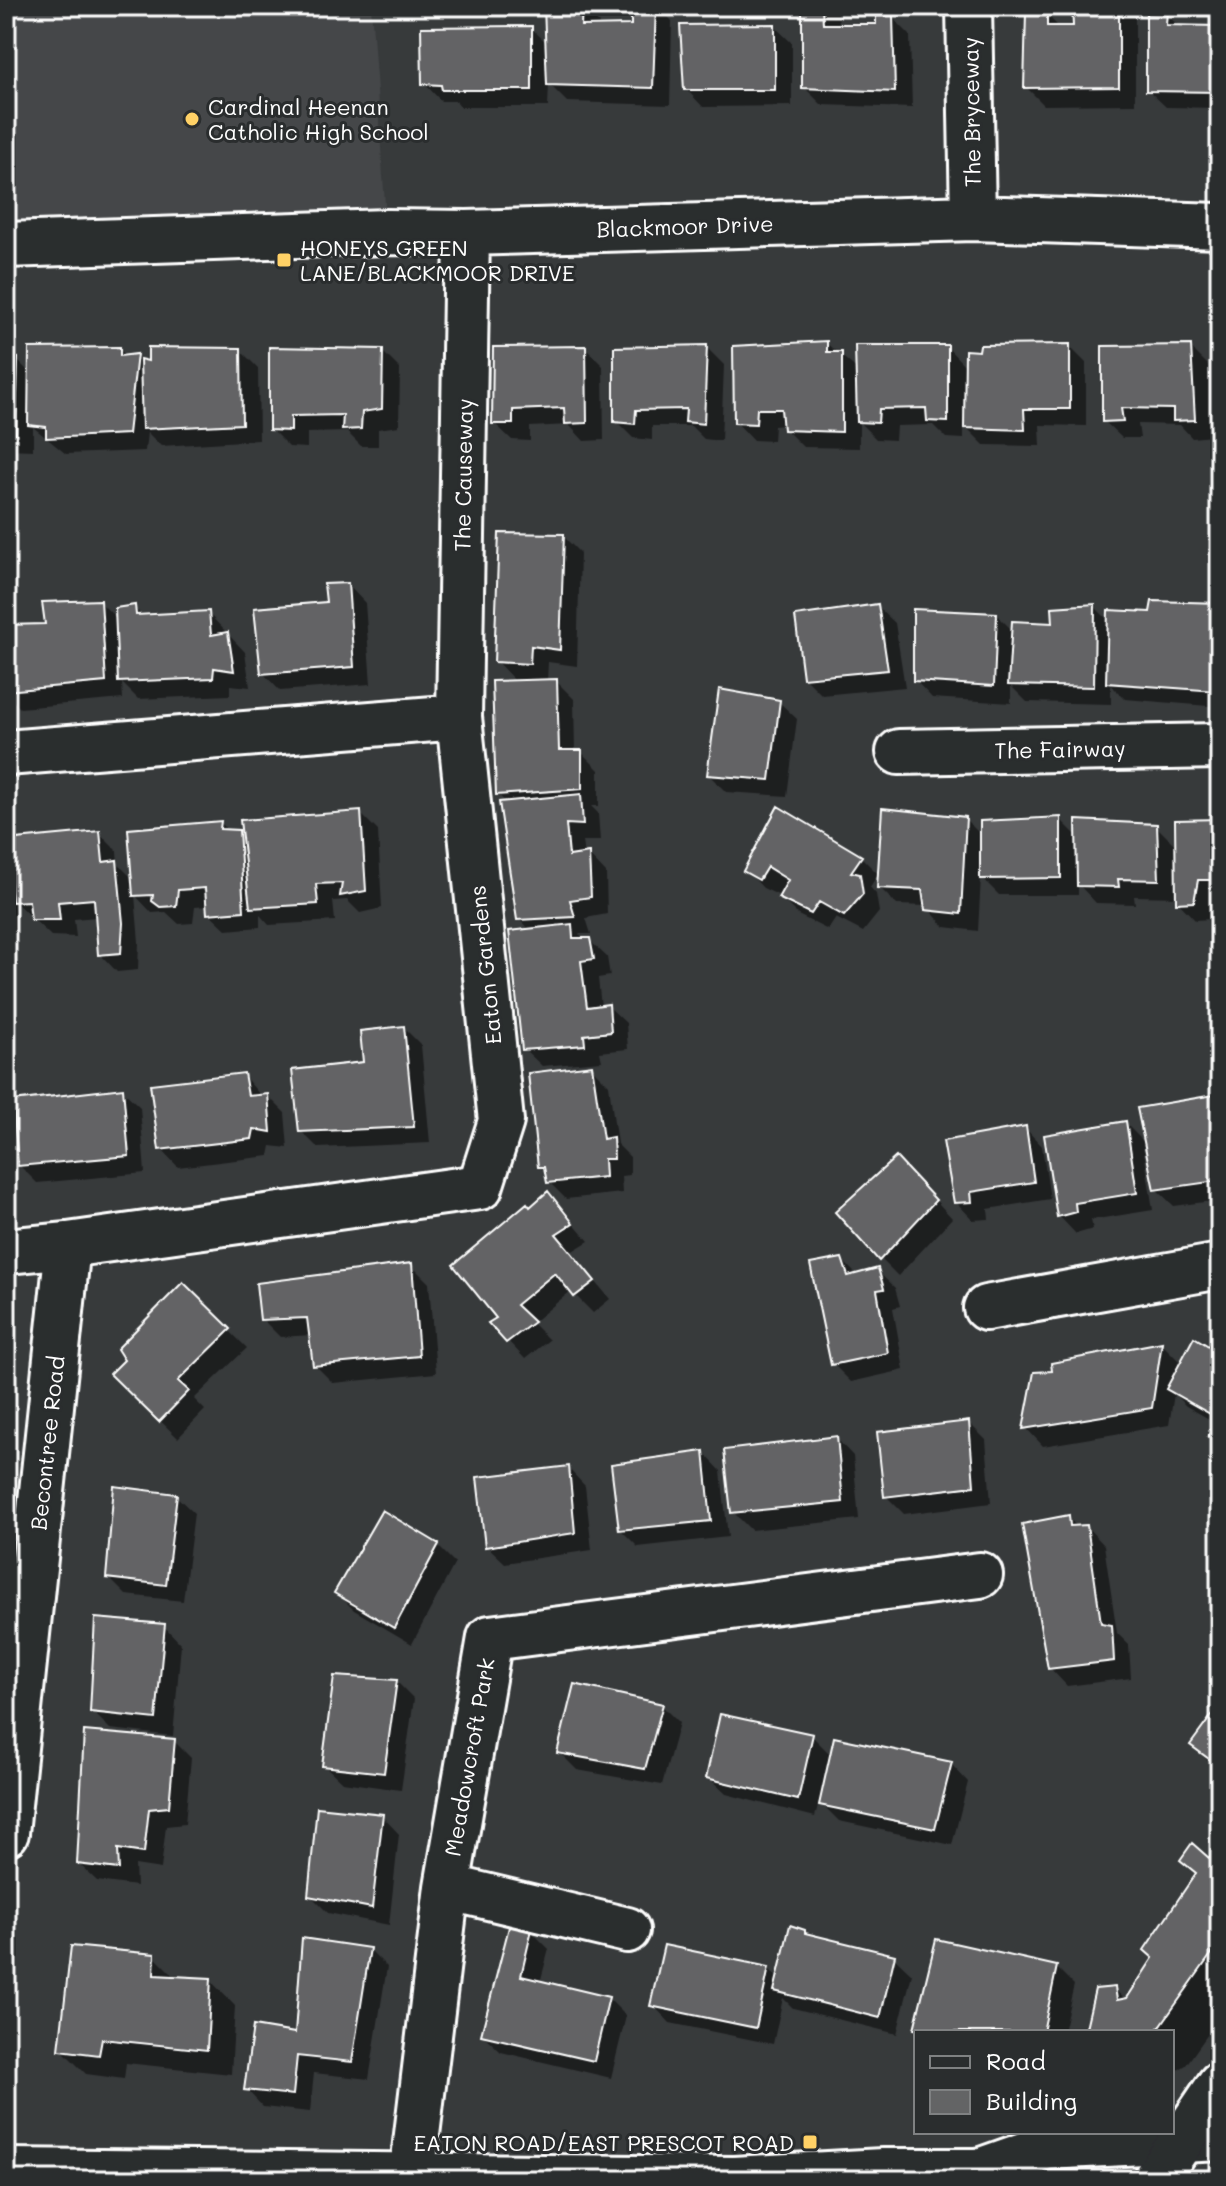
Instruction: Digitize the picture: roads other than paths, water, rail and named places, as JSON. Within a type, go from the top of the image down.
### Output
[{"type":"main road","name":"The Bryceway","points":[[969,6],[973,218]]},
{"type":"main road","name":"Blackmoor Drive","points":[[6,245],[973,218],[1220,226]]},
{"type":"main road","name":"The Causeway","points":[[459,717],[467,233]]},
{"type":"main road","points":[[6,753],[459,717]]},
{"type":"main road","name":"Eaton Gardens","points":[[6,1251],[480,1187],[501,1121],[459,717]]},
{"type":"main road","name":"The Fairway","points":[[899,752],[1220,746]]},
{"type":"main road","name":"Becontree Road","points":[[6,1833],[68,1245]]},
{"type":"main road","points":[[986,1308],[1220,1266]]},
{"type":"main road","name":"Meadowcroft Park","points":[[412,2176],[447,1887],[490,1638],[980,1575]]},
{"type":"main road","points":[[447,1887],[627,1930]]},
{"type":"main road","points":[[1155,2180],[1201,2139],[1220,2084]]},
{"type":"main road","points":[[6,2171],[734,2179],[990,2176],[1047,2147],[1201,2139]]},
{"type":"place","name":"Cardinal Heenan Catholic High School","points":[[192,119]]},
{"type":"place","name":"HONEYS GREEN LANE/BLACKMOOR DRIVE","points":[[284,260]]},
{"type":"place","name":"EATON ROAD/EAST PRESCOT ROAD","points":[[810,2142]]}]
